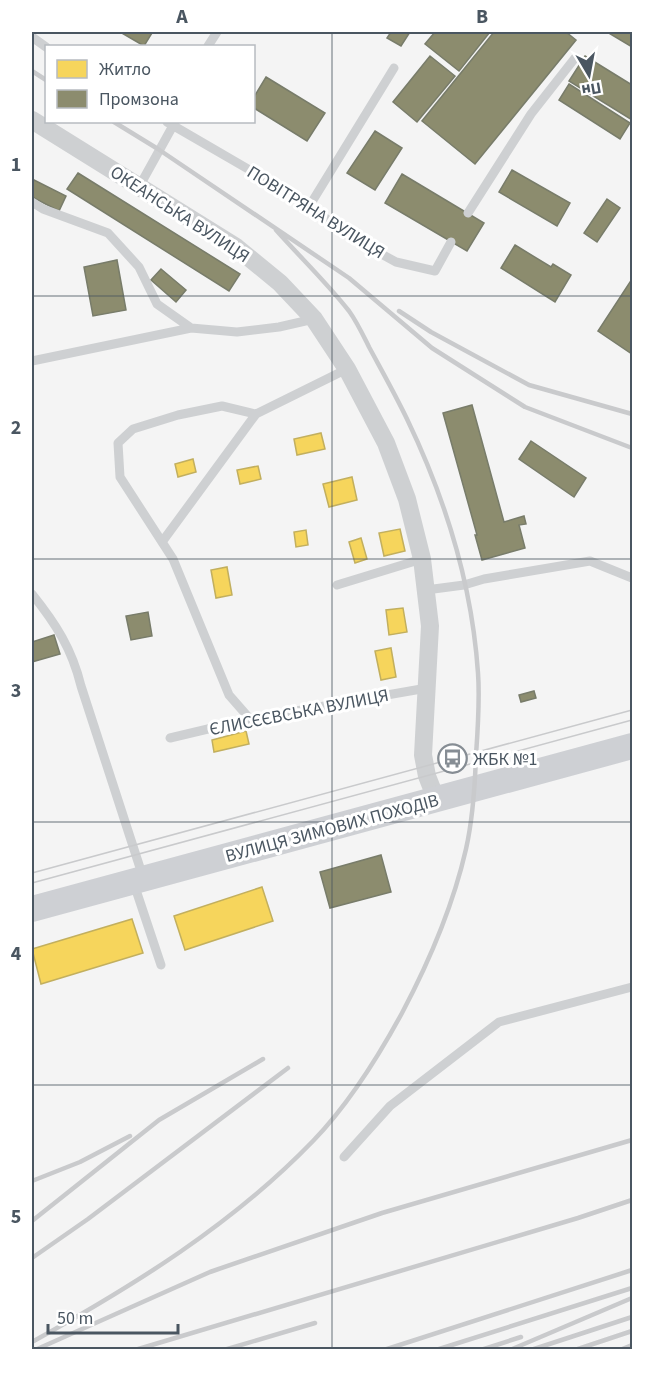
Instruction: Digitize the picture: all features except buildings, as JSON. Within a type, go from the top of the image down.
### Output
[{"type":"main road","name":"ВУЛИЦЯ ЗИМОВИХ ПОХОДІВ","points":[[32,909],[633,746]]},
{"type":"street","name":"ОКЕАНСЬКА ВУЛИЦЯ","points":[[32,120],[236,247],[280,283],[314,319],[347,369],[386,444],[407,499],[422,559],[430,626],[423,754],[427,776],[436,799]]},
{"type":"lane","points":[[209,45],[217,32]]},
{"type":"lane","points":[[32,37],[45,46]]},
{"type":"lane","points":[[468,213],[531,114],[575,58]]},
{"type":"lane","points":[[310,205],[394,68]]},
{"type":"lane","name":"ПОВІТРЯНА ВУЛИЦЯ","points":[[139,187],[171,123],[310,205],[343,233],[396,262],[435,271],[451,242]]},
{"type":"lane","points":[[32,202],[43,209],[108,233],[139,267],[157,304],[191,328]]},
{"type":"lane","points":[[32,362],[191,328],[237,332],[279,327],[314,319]]},
{"type":"lane","points":[[162,542],[256,414],[347,369]]},
{"type":"lane","points":[[250,719],[229,695],[173,559],[120,477],[118,443],[133,429],[178,415],[222,406],[256,414]]},
{"type":"lane","points":[[337,585],[422,559]]},
{"type":"lane","points":[[426,590],[590,561],[633,578]]},
{"type":"lane","points":[[32,594],[54,621],[75,662],[161,965]]},
{"type":"lane","name":"ЄЛИСЄЄВСЬКА ВУЛИЦЯ","points":[[170,738],[250,719],[428,688]]},
{"type":"lane","points":[[344,1158],[390,1106],[499,1022],[633,987]]},
{"type":"tram line","points":[[32,873],[632,710]]},
{"type":"tram line","points":[[32,883],[632,720]]},
{"type":"railway","points":[[32,71],[45,79]]},
{"type":"railway","points":[[116,123],[349,278],[432,348],[525,407],[632,448]]},
{"type":"railway","points":[[32,1342],[144,1276],[215,1227],[282,1171],[326,1127],[372,1064],[412,994],[447,912],[466,849],[474,790],[479,683],[470,607],[455,543],[421,449],[357,324],[332,290],[276,230]]},
{"type":"railway","points":[[399,311],[431,332],[529,385],[632,414]]},
{"type":"railway","points":[[32,1221],[159,1120],[263,1059]]},
{"type":"railway","points":[[32,1258],[88,1219],[288,1068]]},
{"type":"railway","points":[[32,1181],[80,1162],[130,1136]]},
{"type":"railway","points":[[35,1350],[210,1272],[382,1213],[632,1140]]},
{"type":"railway","points":[[135,1350],[632,1200]]},
{"type":"railway","points":[[384,1350],[632,1270]]},
{"type":"railway","points":[[436,1350],[632,1288]]},
{"type":"railway","points":[[510,1350],[632,1298]]},
{"type":"railway","points":[[531,1350],[632,1317]]},
{"type":"railway","points":[[224,1350],[315,1323]]},
{"type":"railway","points":[[575,1350],[632,1331]]},
{"type":"railway","points":[[481,1350],[521,1337]]},
{"type":"railway","points":[[620,1350],[632,1345]]},
{"type":"place","name":"ЖБК №1","points":[[452,759]]}]
